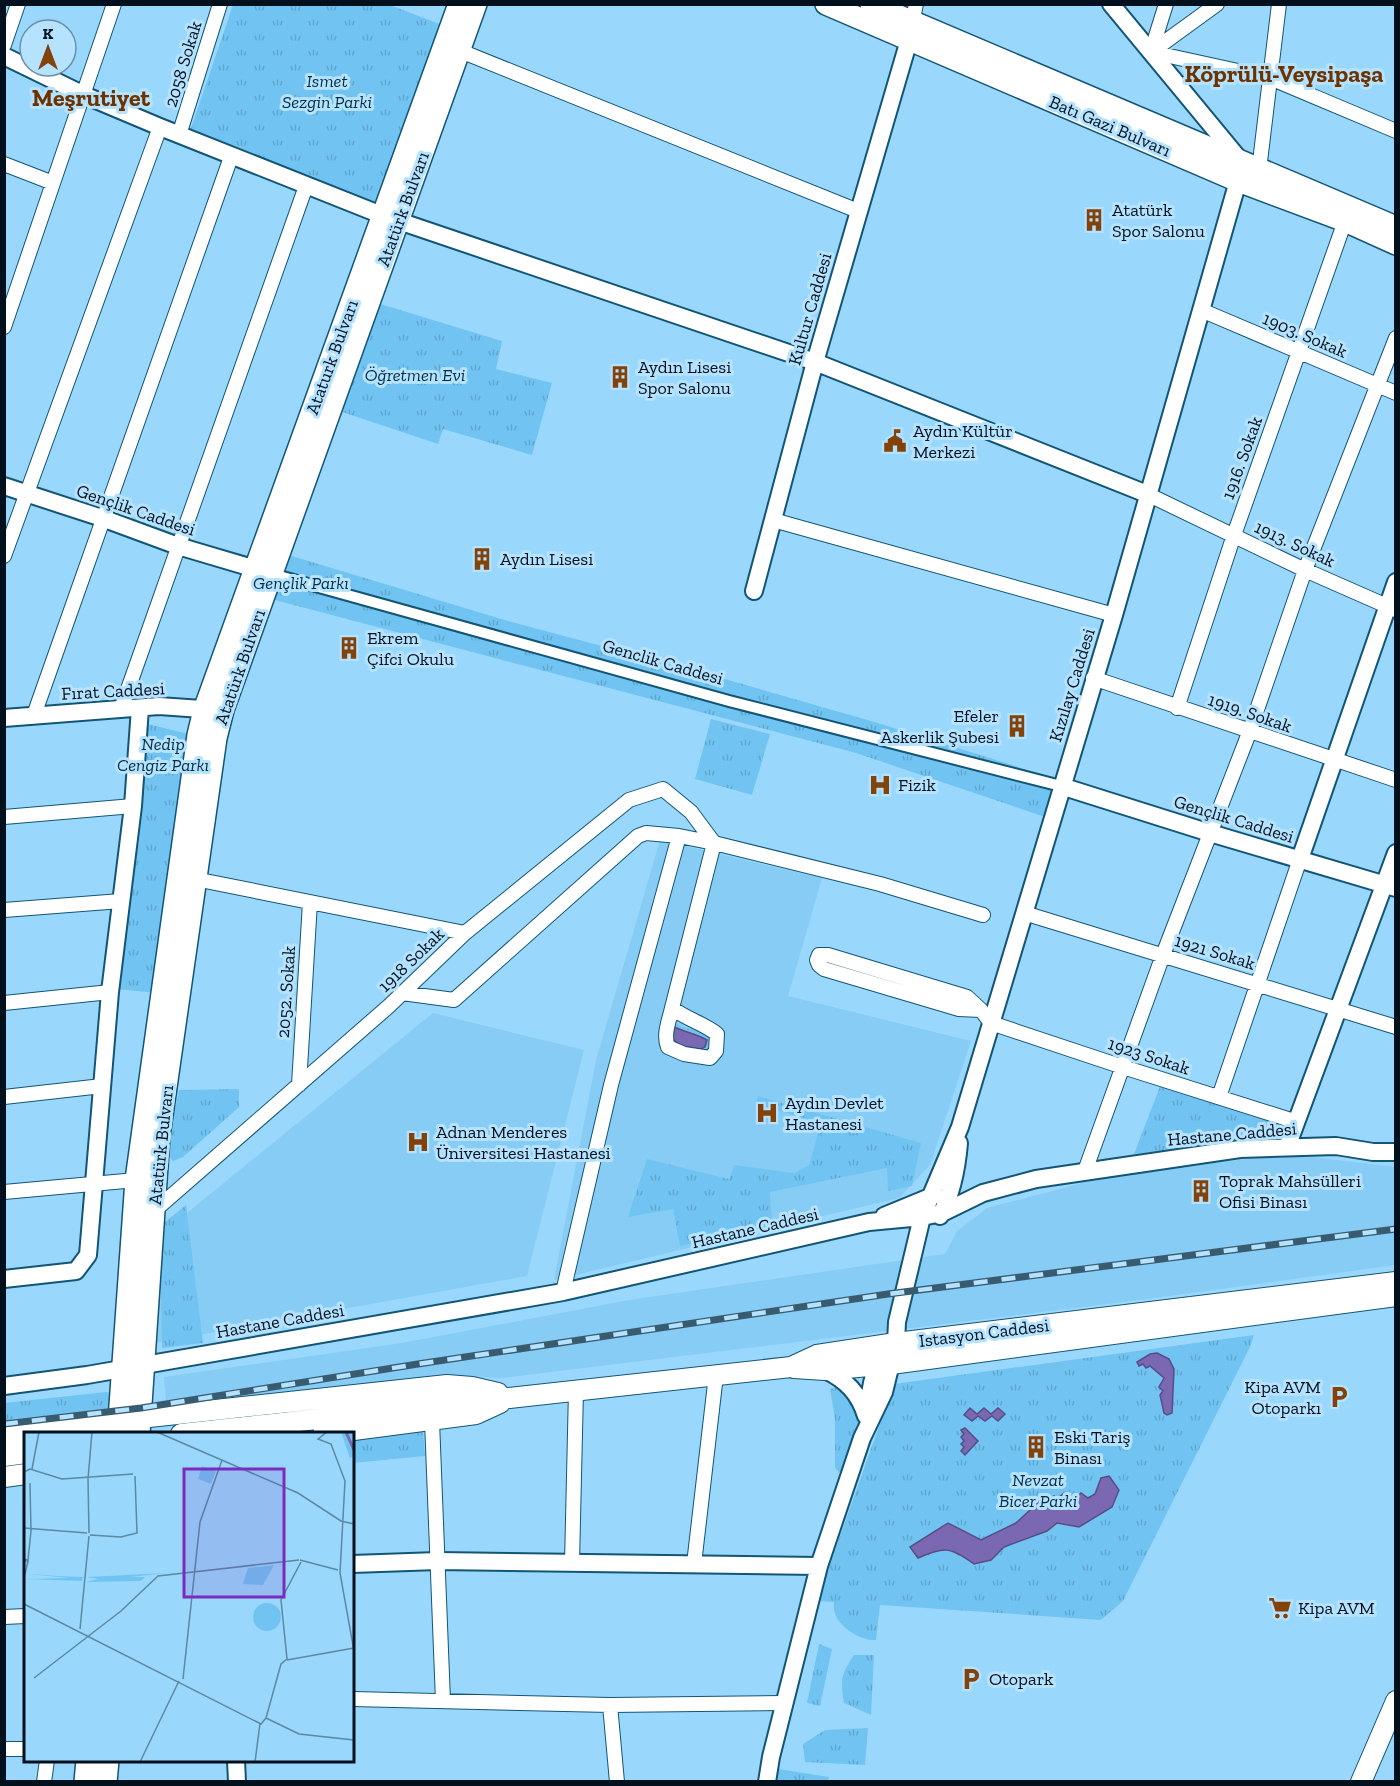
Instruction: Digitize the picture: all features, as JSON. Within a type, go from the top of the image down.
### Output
[{"type":"main road","name":"Ataturk Bulvarı","points":[[214,710],[452,48],[459,4]]},
{"type":"main road","points":[[452,48],[476,4]]},
{"type":"main road","name":"Batı Gazi Bulvarı","points":[[826,4],[913,22]]},
{"type":"main road","name":"Batı Gazi Bulvarı","points":[[871,4],[1246,171],[1395,244]]},
{"type":"main road","name":"Batı Gazi Bulvarı","points":[[1246,171],[1395,227]]},
{"type":"main road","name":"Atatürk Bulvarı","points":[[129,1426],[144,1210],[159,1136],[187,878],[198,735],[214,710]]},
{"type":"main road","name":"Atatürk Bulvarı","points":[[144,1210],[136,1180],[187,878]]},
{"type":"main road","name":"Istasyon Caddesi","points":[[198,1432],[791,1367],[818,1355],[889,1344],[1395,1282]]},
{"type":"main road","points":[[791,1367],[825,1370],[884,1364],[1395,1296]]},
{"type":"main road","points":[[55,1432],[129,1426],[447,1385],[472,1387],[513,1396]]},
{"type":"main road","points":[[340,1432],[476,1414],[513,1396]]},
{"type":"main road","points":[[4,1437],[24,1434]]},
{"type":"main road","points":[[4,1456],[24,1453]]},
{"type":"main road","points":[[4,1477],[24,1474]]},
{"type":"main road","points":[[1361,1782],[1394,1713]]},
{"type":"main road","points":[[1373,1782],[1394,1713]]},
{"type":"main road","points":[[85,1782],[87,1762]]},
{"type":"main road","points":[[106,1782],[108,1762]]},
{"type":"street","points":[[4,45],[18,4]]},
{"type":"street","points":[[4,327],[114,4]]},
{"type":"street","name":"2058 Sokak","points":[[180,135],[220,4]]},
{"type":"street","points":[[1111,4],[1246,171]]},
{"type":"street","points":[[1151,52],[1166,4]]},
{"type":"street","points":[[1151,52],[1217,4]]},
{"type":"street","points":[[1246,171],[1270,78],[1279,4]]},
{"type":"street","name":"Kultur Caddesi","points":[[754,591],[815,362],[913,22]]},
{"type":"street","points":[[452,48],[858,211]]},
{"type":"street","points":[[1151,52],[1270,78],[1395,130]]},
{"type":"street","points":[[4,56],[84,95],[160,128],[306,186],[391,218],[815,362],[1147,494]]},
{"type":"street","points":[[4,556],[160,128]]},
{"type":"street","points":[[34,715],[231,157]]},
{"type":"street","points":[[4,164],[53,183]]},
{"type":"street","name":"Kızılay Caddesi","points":[[884,1364],[897,1322],[922,1217],[960,1127],[986,1016],[1024,913],[1093,678],[1114,615],[1201,310],[1246,171]]},
{"type":"street","points":[[121,710],[306,186]]},
{"type":"street","name":"1916. Sokak","points":[[1177,708],[1234,535],[1345,221]]},
{"type":"street","name":"1903. Sokak","points":[[1201,310],[1395,393]]},
{"type":"street","points":[[1085,1171],[1249,733],[1305,570],[1395,338]]},
{"type":"street","name":"Gençlik Caddesi","points":[[4,486],[178,546],[264,571]]},
{"type":"street","name":"1913. Sokak","points":[[1147,494],[1305,570],[1391,608]]},
{"type":"street","points":[[773,520],[1114,615]]},
{"type":"street","name":"Genclik Caddesi","points":[[264,571],[729,701],[1061,786]]},
{"type":"street","points":[[1219,1097],[1333,760],[1391,608],[1395,582]]},
{"type":"street","name":"1919. Sokak","points":[[1093,678],[1249,733],[1395,780]]},
{"type":"street","name":"Fırat Caddesi","points":[[4,718],[159,706],[214,710]]},
{"type":"street","points":[[4,1279],[76,1271],[88,1255],[110,992],[132,806],[140,708]]},
{"type":"street","name":"Gençlik Caddesi","points":[[1061,786],[1390,886]]},
{"type":"street","name":"1918 Sokak","points":[[144,1210],[299,1085],[465,933],[629,800],[663,789],[691,812],[714,843]]},
{"type":"street","points":[[4,817],[132,806]]},
{"type":"street","points":[[402,993],[454,1000],[638,836],[646,832],[714,843],[880,884],[982,915]]},
{"type":"street","points":[[563,1292],[611,1085],[679,836]]},
{"type":"street","points":[[672,1008],[714,843]]},
{"type":"street","points":[[1287,1147],[1338,1008],[1390,886],[1395,853]]},
{"type":"street","points":[[187,878],[465,933]]},
{"type":"street","points":[[4,910],[121,901]]},
{"type":"street","name":"2052. Sokak","points":[[299,1085],[310,902]]},
{"type":"street","name":"1921 Sokak","points":[[1024,913],[1395,1027]]},
{"type":"street","points":[[819,955],[828,955],[860,964],[967,997],[986,1016],[824,969],[819,965],[819,955]]},
{"type":"street","points":[[4,1004],[110,992]]},
{"type":"street","name":"1923 Sokak","points":[[986,1016],[1123,1067],[1297,1122]]},
{"type":"street","points":[[4,1097],[102,1086]]},
{"type":"street","points":[[914,1251],[942,1213],[950,1193],[958,1161],[960,1127]]},
{"type":"street","name":"Hastane Caddesi","points":[[4,1386],[87,1375],[563,1292],[869,1222],[942,1213],[982,1192],[1036,1179],[1240,1149],[1336,1146],[1373,1152],[1395,1152]]},
{"type":"street","points":[[4,1192],[136,1180]]},
{"type":"street","points":[[869,1222],[931,1196],[950,1193]]},
{"type":"street","points":[[869,1222],[887,1224],[901,1230],[908,1236],[914,1251]]},
{"type":"street","points":[[862,1438],[866,1415],[884,1364]]},
{"type":"street","points":[[767,1782],[784,1703],[819,1566],[862,1438],[884,1392],[884,1364]]},
{"type":"street","points":[[825,1370],[838,1376],[850,1386],[860,1400],[866,1415]]},
{"type":"street","points":[[694,1564],[716,1375]]},
{"type":"street","points":[[572,1563],[576,1390]]},
{"type":"street","points":[[432,1421],[442,1701]]},
{"type":"street","points":[[354,1564],[438,1561],[819,1566]]},
{"type":"street","points":[[4,1617],[24,1616]]},
{"type":"street","points":[[354,1699],[610,1705],[784,1703]]},
{"type":"street","points":[[610,1705],[617,1782]]},
{"type":"street","points":[[4,1749],[24,1749]]},
{"type":"street","points":[[44,1782],[47,1762]]},
{"type":"street","points":[[236,1762],[237,1782]]},
{"type":"shaded area","name":"Aydın Devlet Hastanesi","points":[[660,840],[822,878],[788,996],[971,1041],[930,1165],[899,1198],[554,1280],[596,1060]]},
{"type":"shaded area","name":"Adnan Menderes Üniversitesi Hastanesi","points":[[433,1013],[584,1050],[527,1276],[154,1343],[161,1234]]},
{"type":"shaded area","points":[[674,1027],[707,1040],[705,1047],[701,1049],[681,1046],[673,1039]]},
{"type":"shaded area","points":[[1288,1154],[1395,1167],[1395,1265],[1148,1299],[502,1378],[485,1377],[167,1413],[164,1377],[402,1343],[629,1300],[945,1254],[957,1231],[987,1208],[1109,1176]]},
{"type":"shaded area","points":[[1157,1353],[1169,1359],[1174,1369],[1172,1413],[1167,1415],[1164,1413],[1160,1395],[1163,1391],[1159,1387],[1164,1378],[1150,1366],[1146,1368],[1143,1364],[1139,1366],[1137,1362],[1150,1354]]},
{"type":"shaded area","points":[[970,1408],[977,1414],[984,1408],[991,1414],[998,1408],[1005,1414],[998,1421],[992,1416],[985,1421],[978,1416],[972,1421],[964,1415]]},
{"type":"shaded area","points":[[965,1428],[978,1441],[965,1455],[961,1451],[964,1447],[961,1444],[964,1441],[961,1437],[964,1434],[961,1430]]},
{"type":"shaded area","points":[[1109,1476],[1119,1490],[1112,1507],[1079,1527],[1057,1523],[1047,1531],[1004,1547],[991,1560],[974,1564],[959,1554],[947,1550],[935,1551],[918,1558],[910,1547],[948,1523],[981,1540],[1016,1523],[1044,1497],[1049,1499],[1054,1496],[1057,1499],[1064,1493],[1074,1500],[1081,1493],[1088,1498],[1095,1494],[1101,1478]]},
{"type":"green space","name":"Ismet Sezgin Parki","points":[[233,5],[390,5],[442,25],[380,204],[190,131]]},
{"type":"green space","name":"Öğretmen Evi","points":[[377,303],[502,341],[496,369],[552,383],[532,455],[443,429],[438,444],[339,411]]},
{"type":"green space","name":"Gençlik Parkı","points":[[285,554],[508,621],[718,677],[878,723],[1060,780],[1048,818],[856,753],[271,599]]},
{"type":"green space","points":[[711,719],[770,734],[752,795],[695,779]]},
{"type":"green space","name":"Nedip Cengiz Parkı","points":[[143,723],[189,734],[157,993],[116,989]]},
{"type":"green space","points":[[672,1019],[680,1026],[707,1035],[711,1044],[705,1054],[669,1042]]},
{"type":"green space","points":[[1161,1084],[1286,1125],[1267,1136],[1134,1154]]},
{"type":"green space","points":[[239,1089],[239,1107],[183,1157],[173,1161],[166,1153],[179,1090]]},
{"type":"green space","points":[[758,1096],[921,1143],[912,1186],[888,1191],[887,1168],[770,1192],[772,1226],[680,1246],[673,1209],[628,1217],[647,1159],[729,1179],[734,1165],[794,1173],[809,1165],[821,1123],[756,1104]]},
{"type":"green space","points":[[186,1205],[203,1343],[162,1348],[160,1226]]},
{"type":"green space","name":"Nevzat Bicer Parki","points":[[1254,1335],[1123,1601],[1101,1620],[880,1605],[876,1640],[869,1640],[854,1634],[841,1624],[836,1617],[834,1602],[817,1601],[894,1384]]},
{"type":"green space","points":[[845,1386],[860,1406],[860,1423],[841,1474],[835,1468],[835,1419],[830,1389]]},
{"type":"green space","points":[[112,1393],[111,1408],[5,1420],[4,1403]]},
{"type":"green space","points":[[423,1429],[425,1456],[354,1463],[354,1436]]},
{"type":"green space","points":[[819,1644],[832,1649],[820,1706],[807,1703]]},
{"type":"green space","points":[[854,1655],[874,1655],[871,1715],[844,1703],[843,1678],[846,1667]]},
{"type":"green space","points":[[868,1728],[865,1765],[805,1762],[803,1744],[825,1730]]},
{"type":"green space","points":[[778,1769],[829,1777],[828,1781],[775,1782]]},
{"type":"railway","points":[[4,1424],[141,1408],[888,1294],[1396,1229]]},
{"type":"place","name":"Atatürk Spor Salonu","points":[[1094,220]]},
{"type":"place","name":"Aydın Lisesi Spor Salonu","points":[[620,377]]},
{"type":"place","name":"Aydın Kültür Merkezi","points":[[895,441]]},
{"type":"place","name":"Aydın Lisesi","points":[[482,559]]},
{"type":"place","name":"Ekrem Çifci Okulu","points":[[349,648]]},
{"type":"place","name":"Efeler Askerlik Şubesi","points":[[1017,726]]},
{"type":"place","name":"Fizik","points":[[880,785]]},
{"type":"place","name":"Aydın Devlet Hastanesi","points":[[767,1113]]},
{"type":"place","name":"Adnan Menderes Üniversitesi Hastanesi","points":[[418,1142]]},
{"type":"place","name":"Toprak Mahsülleri Ofisi Binası","points":[[1201,1191]]},
{"type":"place","name":"Kipa AVM Otoparkı","points":[[1339,1397]]},
{"type":"place","name":"Eski Tariş Binası","points":[[1036,1447]]},
{"type":"place","name":"Kipa AVM","points":[[1280,1608]]},
{"type":"place","name":"Otopark","points":[[971,1679]]},
{"type":"district","name":"Köprülü-Veysipaşa","points":[[1284,73]]},
{"type":"district","name":"Meşrutiyet","points":[[91,97]]}]
